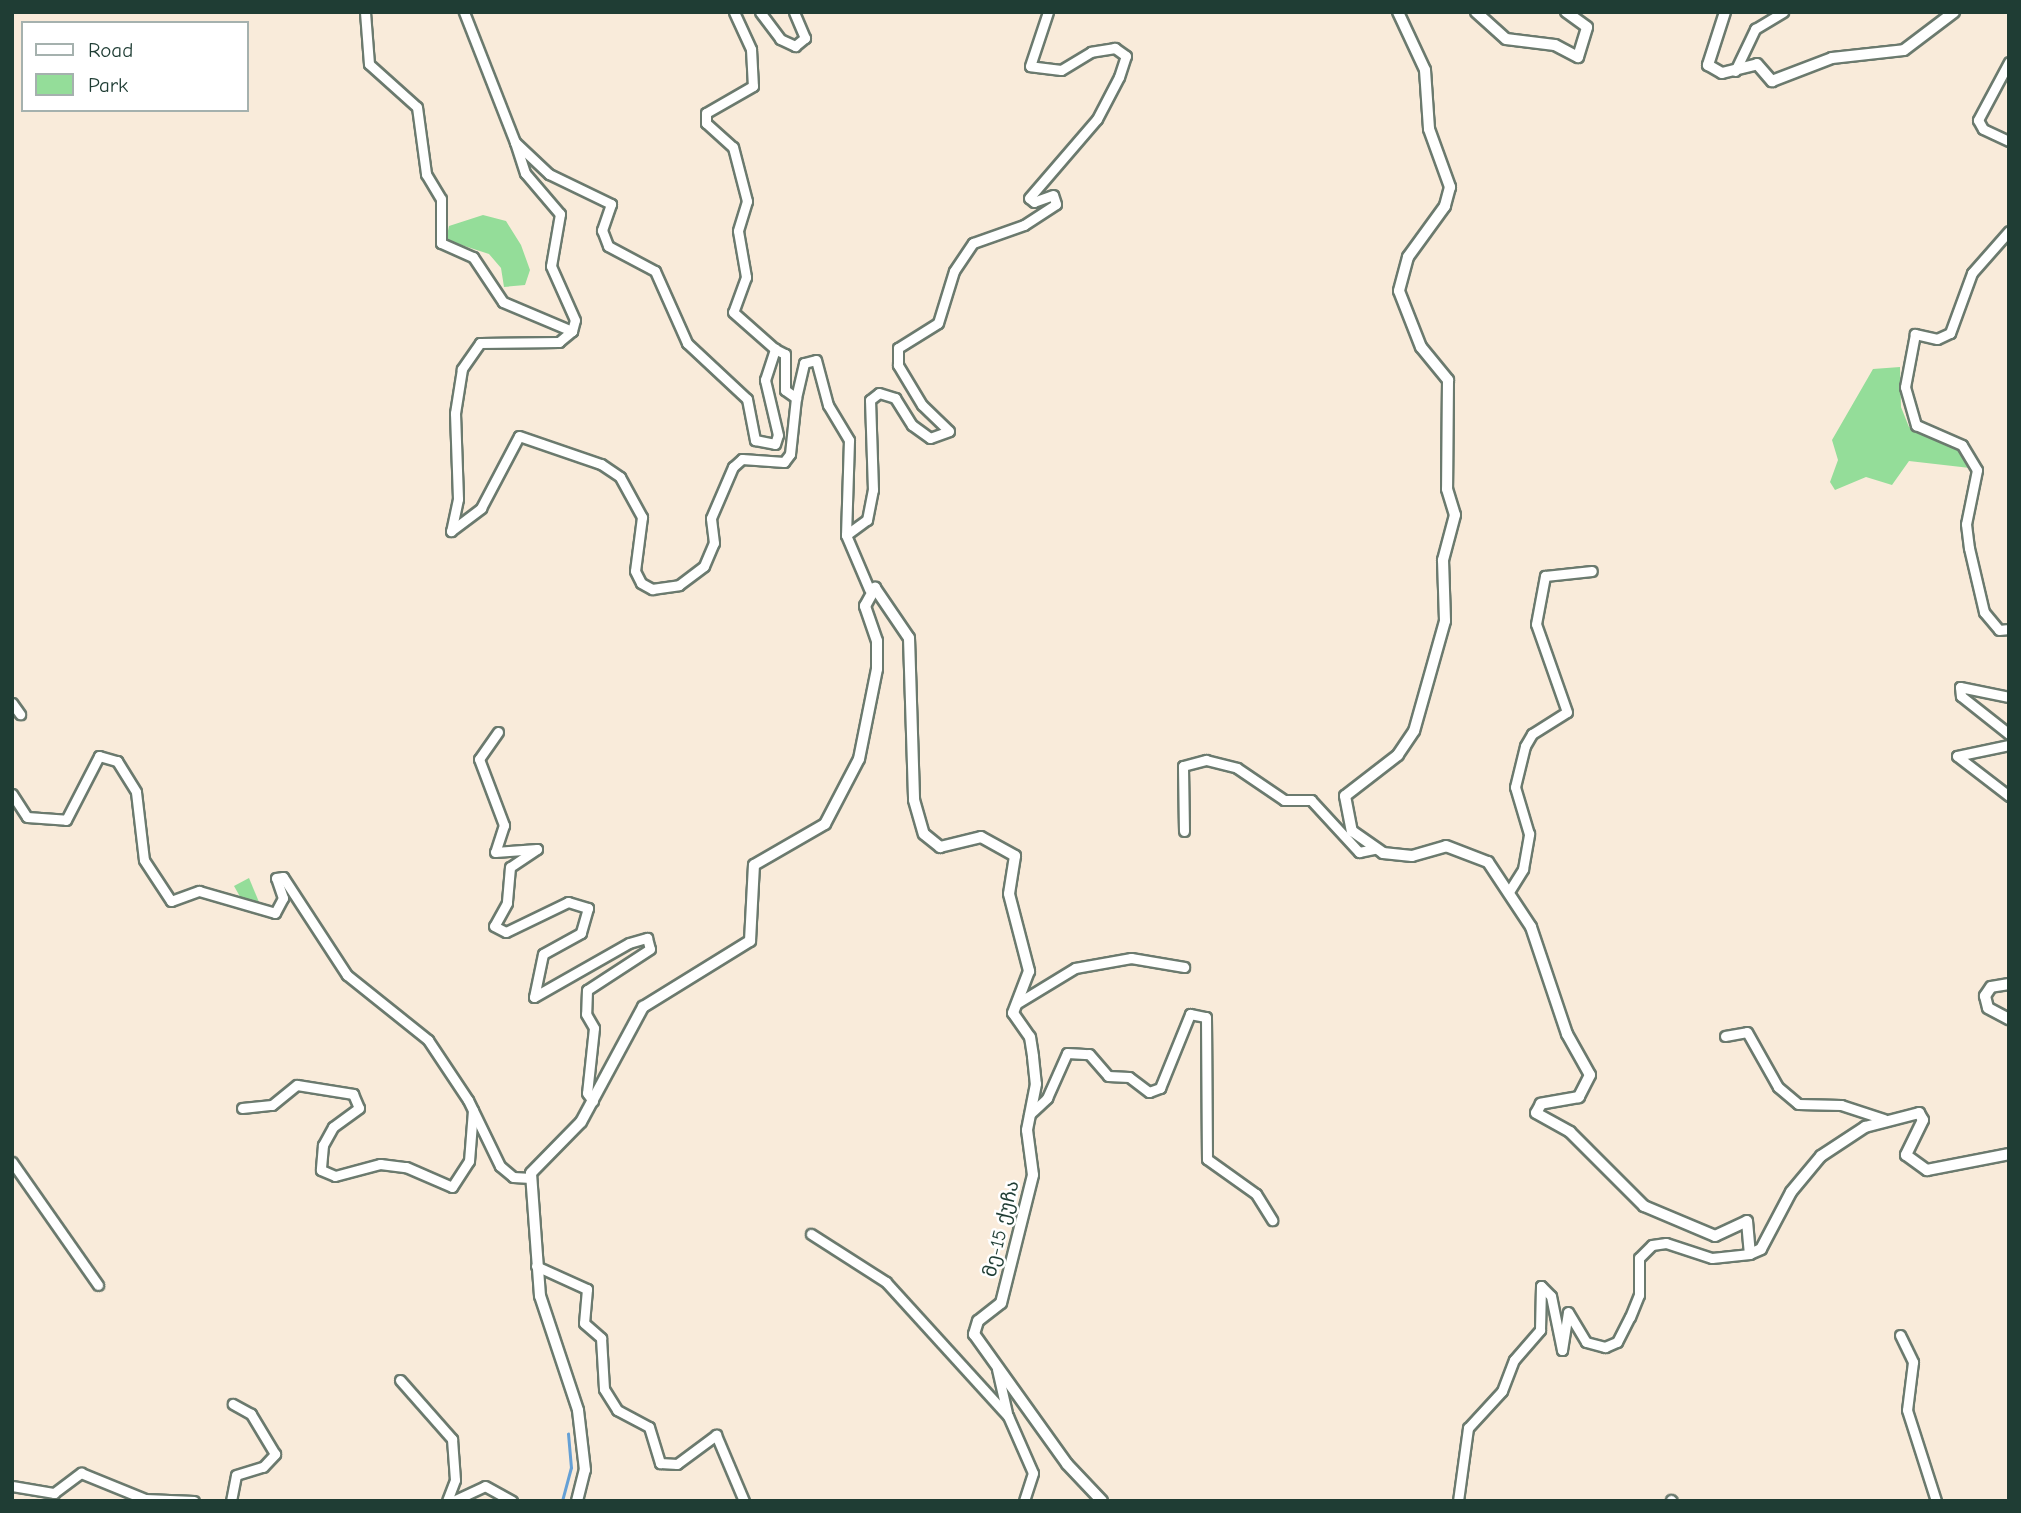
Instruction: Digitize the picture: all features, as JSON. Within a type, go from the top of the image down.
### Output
[{"type":"street","points":[[365,12],[369,64],[417,107],[426,174],[441,199],[441,243],[473,257],[503,302],[572,331]]},
{"type":"street","points":[[464,12],[525,173],[560,214],[551,266],[575,320],[572,331],[559,342],[480,342],[462,369],[455,413],[458,499],[451,531],[481,508],[519,436],[601,464],[620,477],[642,517],[635,571],[641,583],[652,589],[680,585],[704,566],[714,543],[711,518],[733,467],[742,459],[784,462],[790,454],[796,398],[804,363],[816,360],[828,405],[849,440],[846,535],[869,589],[864,606],[877,641],[877,669],[851,779],[818,832],[754,865],[750,942],[643,1007],[593,1101],[573,1132],[532,1169],[536,1266],[540,1296],[578,1410],[585,1470],[577,1501]]},
{"type":"street","points":[[734,12],[751,49],[752,86],[706,113],[706,123],[733,147],[747,201],[738,231],[746,277],[733,312],[775,349],[785,354],[785,390],[796,398]]},
{"type":"street","points":[[760,12],[780,39],[795,47],[805,38],[794,12]]},
{"type":"street","points":[[846,535],[867,520],[873,490],[870,400],[878,393],[895,398],[912,425],[930,438],[949,431],[922,405],[898,365],[898,348],[938,323],[954,271],[973,243],[1024,225],[1055,204],[1053,195],[1034,202],[1029,198],[1097,119],[1119,77],[1126,56],[1115,48],[1091,52],[1060,70],[1030,66],[1048,12]]},
{"type":"street","points":[[1375,849],[1352,831],[1345,796],[1398,755],[1414,731],[1443,632],[1443,560],[1455,515],[1447,489],[1448,380],[1421,347],[1399,291],[1408,257],[1445,206],[1450,187],[1429,129],[1425,70],[1398,12]]},
{"type":"street","points":[[1476,12],[1506,39],[1555,45],[1578,57],[1587,27],[1566,12]]},
{"type":"street","points":[[1725,12],[1708,65],[1735,71],[1757,64],[1772,80],[1784,79],[1832,58],[1904,50],[1954,12]]},
{"type":"street","points":[[1735,71],[1755,29],[1783,12]]},
{"type":"street","points":[[2009,62],[1978,120],[1983,129],[2009,141]]},
{"type":"street","points":[[514,142],[550,174],[611,204],[602,230],[608,246],[655,271],[687,343],[747,399],[755,440],[765,446],[778,435],[765,380],[775,349]]},
{"type":"street","points":[[2009,231],[1972,273],[1951,333],[1937,339],[1915,334],[1905,387],[1916,425],[1962,445],[1977,470],[1966,524],[1969,548],[1984,612],[2000,630],[2009,629]]},
{"type":"street","points":[[1510,890],[1523,869],[1529,834],[1515,788],[1525,746],[1532,734],[1567,712],[1536,624],[1545,576],[1555,570],[1592,571]]},
{"type":"street","points":[[869,589],[885,597],[909,638],[914,800],[924,834],[933,846],[973,836],[1015,856],[1009,894],[1028,971],[1014,1005]]},
{"type":"street","points":[[2009,697],[1960,687],[1961,696],[2009,734]]},
{"type":"street","points":[[12,703],[20,714]]},
{"type":"street","points":[[498,732],[479,759],[504,825],[495,852],[537,849],[510,867],[507,903],[494,926],[506,932],[568,902],[589,908],[581,933],[543,954],[534,997],[629,943],[647,938],[650,948],[587,990],[586,1014],[594,1028],[587,1093],[593,1101]]},
{"type":"street","points":[[2009,745],[1957,756],[2009,796]]},
{"type":"street","points":[[12,794],[27,817],[66,820],[76,810],[95,759],[117,761],[136,792],[144,860],[171,901],[199,891],[275,913],[283,898],[276,878],[283,877],[347,975],[428,1040],[474,1109],[500,1166],[513,1177],[531,1178]]},
{"type":"street","points":[[1184,831],[1183,766],[1206,760],[1237,768],[1284,800],[1311,800],[1359,852],[1375,849],[1412,856],[1460,848],[1488,862],[1510,890],[1545,958],[1567,1034],[1590,1075],[1579,1097],[1541,1104],[1538,1118],[1570,1132],[1644,1206],[1715,1236],[1747,1221],[1751,1254]]},
{"type":"street","points":[[1014,1005],[1075,968],[1131,958],[1184,967]]},
{"type":"street","points":[[2009,984],[1991,988],[1984,996],[1988,1008],[2009,1019]]},
{"type":"street","name":"მე-15 ქუჩა","points":[[1014,1005],[1013,1018],[1030,1037],[1033,1057],[1029,1115],[1031,1188],[1001,1303],[978,1321],[974,1334],[1067,1464],[1102,1501]]},
{"type":"street","points":[[1029,1115],[1047,1098],[1067,1053],[1089,1054],[1108,1076],[1129,1077],[1149,1091],[1160,1088],[1191,1014],[1206,1017],[1207,1159],[1256,1194],[1272,1220]]},
{"type":"street","points":[[1725,1036],[1747,1031],[1778,1087],[1798,1104],[1841,1105],[1884,1119],[1922,1116],[1906,1155],[1927,1170],[2009,1154]]},
{"type":"street","points":[[242,1108],[272,1105],[297,1085],[353,1094],[359,1108],[323,1145],[321,1170],[335,1176],[380,1164],[406,1167],[453,1187],[469,1161],[474,1109]]},
{"type":"street","points":[[1458,1501],[1468,1428],[1502,1391],[1514,1360],[1539,1329],[1541,1286],[1551,1296],[1562,1350],[1568,1312],[1586,1342],[1605,1348],[1617,1342],[1630,1317],[1639,1295],[1639,1258],[1652,1245],[1666,1243],[1712,1258],[1751,1254],[1761,1249],[1791,1192],[1821,1156],[1884,1119]]},
{"type":"street","points":[[12,1161],[98,1285]]},
{"type":"street","points":[[811,1234],[895,1290],[1008,1416]]},
{"type":"street","points":[[536,1266],[587,1289],[584,1323],[601,1338],[604,1389],[617,1410],[649,1427],[660,1463],[677,1464],[716,1435],[744,1501]]},
{"type":"street","points":[[1900,1335],[1913,1362],[1907,1410],[1936,1501]]},
{"type":"street","points":[[994,1360],[1008,1416],[1032,1473],[1024,1501]]},
{"type":"street","points":[[400,1380],[452,1439],[455,1480],[447,1501]]},
{"type":"street","points":[[231,1501],[236,1475],[264,1466],[275,1454],[251,1415],[233,1404]]},
{"type":"street","points":[[12,1486],[54,1493],[67,1489],[81,1473],[145,1499],[194,1501]]},
{"type":"street","points":[[453,1501],[485,1486],[512,1501]]},
{"type":"green space","points":[[483,215],[506,221],[521,245],[530,270],[525,285],[504,287],[501,268],[489,254],[446,240],[449,226]]},
{"type":"green space","points":[[1900,367],[1901,407],[1909,427],[1961,447],[1970,468],[1909,461],[1892,485],[1866,477],[1835,490],[1830,482],[1838,460],[1832,440],[1873,369]]},
{"type":"green space","points":[[249,878],[261,907],[243,902],[234,886]]},
{"type":"waterway","points":[[562,1501],[571,1468],[568,1434]]}]
